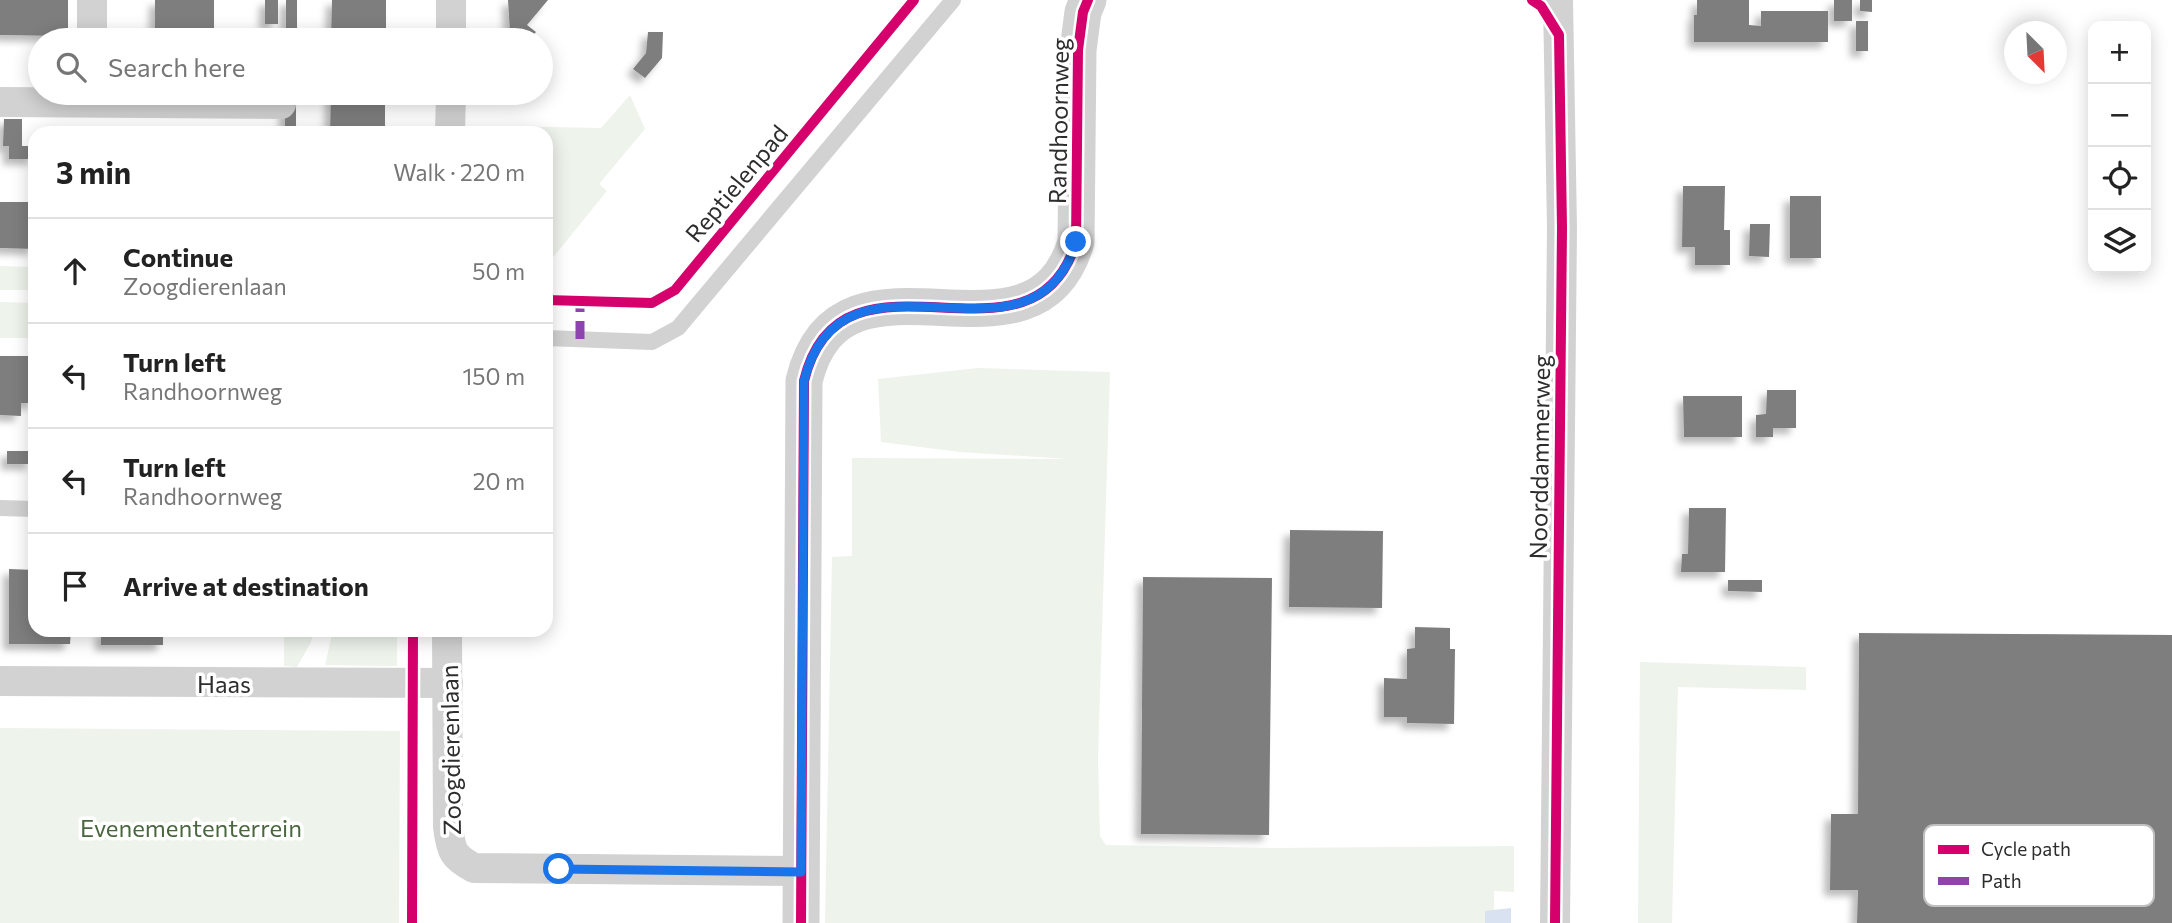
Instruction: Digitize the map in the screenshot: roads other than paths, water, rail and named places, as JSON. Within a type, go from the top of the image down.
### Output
[{"type":"street","points":[[92,0],[92,28]]},
{"type":"street","points":[[451,0],[451,28]]},
{"type":"street","name":"Randhoornweg","points":[[801,923],[804,381],[808,364],[832,328],[860,312],[891,307],[1012,307],[1040,294],[1065,269],[1072,255],[1077,231],[1078,50],[1083,12],[1088,0]]},
{"type":"street","name":"Noorddammerweg","points":[[1555,923],[1562,228],[1558,0]]},
{"type":"street","points":[[0,102],[28,101]]},
{"type":"street","points":[[450,126],[451,105]]},
{"type":"street","name":"Zoogdierenlaan","points":[[447,637],[448,827],[450,845],[457,859],[474,868],[801,872]]},
{"type":"street","name":"Haas","points":[[0,681],[448,684]]},
{"type":"lane","points":[[553,338],[652,342],[678,328],[953,0]]},
{"type":"lane","points":[[0,508],[28,509]]},
{"type":"park label","name":"Evenemententerrein","points":[[191,827]]}]
